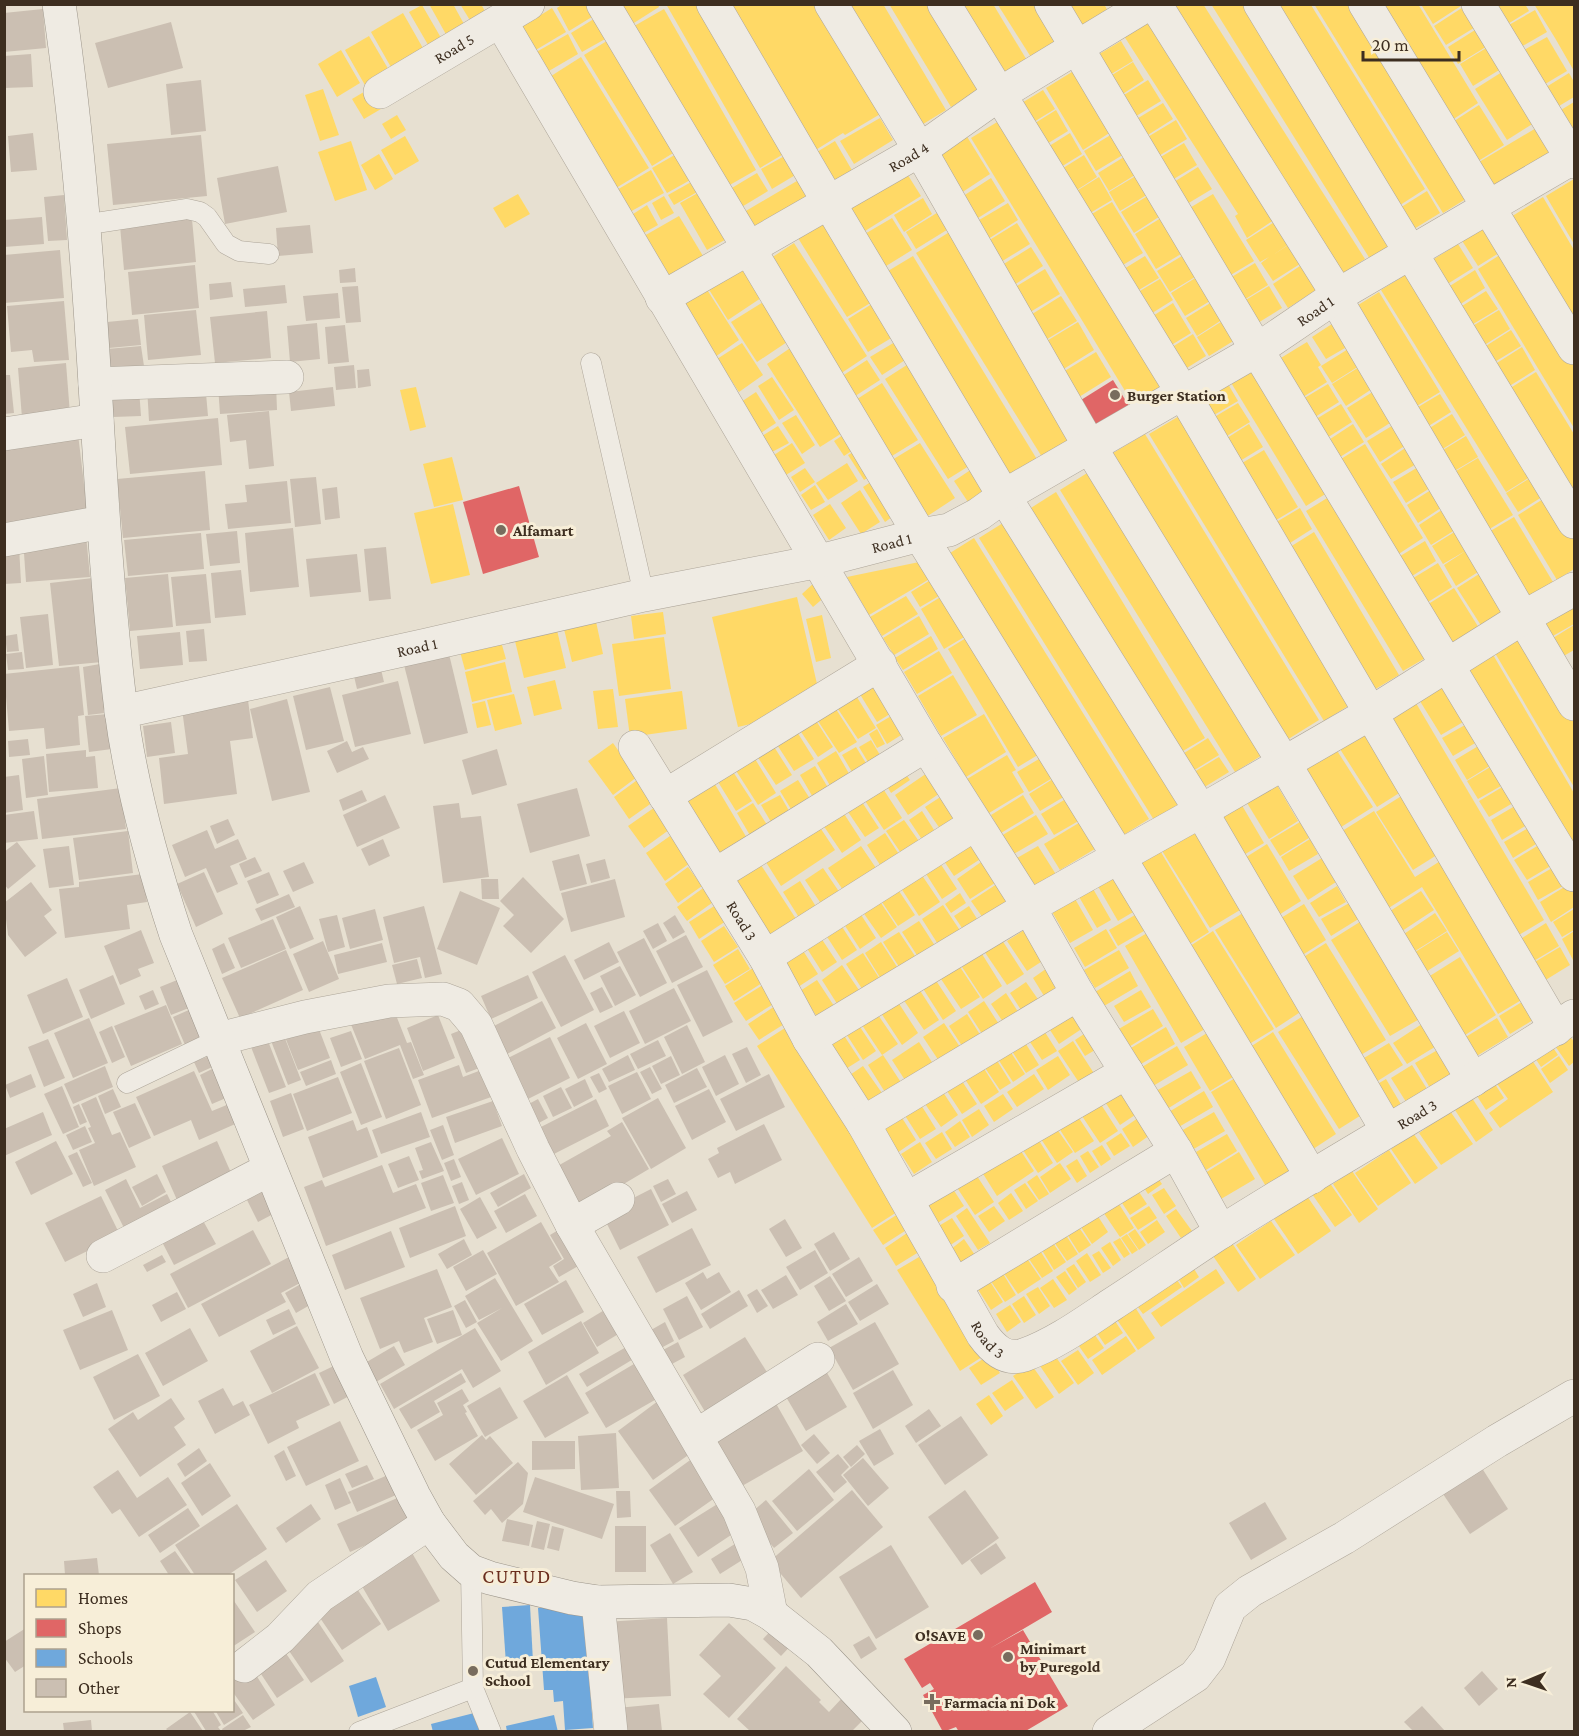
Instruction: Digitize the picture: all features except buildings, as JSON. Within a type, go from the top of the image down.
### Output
[{"type":"street","points":[[59,4],[72,89],[95,384],[103,522],[121,711],[141,818],[176,935],[347,1358],[429,1523],[454,1556],[471,1571],[511,1584],[598,1602],[729,1600],[753,1604],[771,1614],[819,1652],[896,1731]]},
{"type":"street","name":"Road 5","points":[[380,92],[528,4]]},
{"type":"street","points":[[603,4],[920,535],[1119,857],[1312,1177]]},
{"type":"street","points":[[713,4],[1004,496],[1201,811],[1387,1130]]},
{"type":"street","points":[[831,4],[920,150],[1090,447],[1284,763],[1473,1080]]},
{"type":"street","points":[[944,4],[1183,393],[1371,713],[1565,1022]]},
{"type":"street","points":[[1051,4],[1257,350],[1575,875]]},
{"type":"street","name":"Road 4","points":[[662,298],[920,150],[998,95],[1148,4]]},
{"type":"street","points":[[1155,4],[1338,295],[1340,306],[1575,704]]},
{"type":"street","points":[[1260,4],[1575,522]]},
{"type":"street","points":[[1365,4],[1575,348]]},
{"type":"street","points":[[1478,4],[1574,159]]},
{"type":"street","points":[[501,22],[662,298],[820,561],[926,745],[1029,908],[1078,994],[1176,1151],[1221,1232]]},
{"type":"street","name":"Road 1","points":[[121,711],[644,595],[820,561],[920,535],[949,530],[1257,350],[1338,295],[1574,159]]},
{"type":"street","points":[[95,384],[287,377]]},
{"type":"street","points":[[4,434],[97,420]]},
{"type":"street","points":[[4,540],[103,522]]},
{"type":"street","points":[[809,1039],[1029,908],[1371,713],[1524,617],[1575,589]]},
{"type":"street","points":[[665,796],[880,664]]},
{"type":"street","points":[[715,875],[926,745]]},
{"type":"street","name":"Road 3","points":[[635,747],[765,957],[809,1039],[863,1123],[953,1286],[991,1347],[1008,1356],[1022,1356],[1077,1328],[1221,1232],[1565,1022]]},
{"type":"street","points":[[765,957],[975,824]]},
{"type":"street","points":[[863,1123],[1078,994]]},
{"type":"street","points":[[219,1039],[305,1017],[389,1001],[443,999],[459,1005],[476,1025],[533,1149],[572,1225],[740,1511],[762,1568],[771,1614]]},
{"type":"street","points":[[907,1199],[1126,1072]]},
{"type":"street","points":[[953,1286],[1176,1151]]},
{"type":"street","points":[[103,1256],[270,1169]]},
{"type":"street","points":[[572,1225],[618,1199]]},
{"type":"street","points":[[696,1436],[818,1359]]},
{"type":"street","points":[[1108,1731],[1195,1676],[1209,1658],[1230,1607],[1250,1591],[1344,1538],[1497,1441],[1575,1396]]},
{"type":"street","points":[[244,1666],[280,1638],[320,1596],[429,1523]]},
{"type":"street","points":[[598,1602],[611,1731]]},
{"type":"lane","points":[[83,225],[186,209],[200,212],[207,217],[226,244],[239,251],[269,254]]},
{"type":"lane","points":[[591,363],[644,595]]},
{"type":"lane","points":[[127,1083],[219,1039]]},
{"type":"lane","points":[[471,1571],[472,1688],[492,1731]]},
{"type":"lane","points":[[359,1731],[472,1688]]},
{"type":"place","name":"Burger Station","points":[[1115,395]]},
{"type":"place","name":"Alfamart","points":[[501,530]]},
{"type":"place","name":"O!SAVE","points":[[978,1635]]},
{"type":"place","name":"Minimart by Puregold","points":[[1008,1657]]},
{"type":"place","name":"Cutud Elementary School","points":[[473,1671]]},
{"type":"place","name":"Farmacia ni Dok","points":[[932,1702]]},
{"type":"district","name":"CUTUD","points":[[517,1576]]}]
